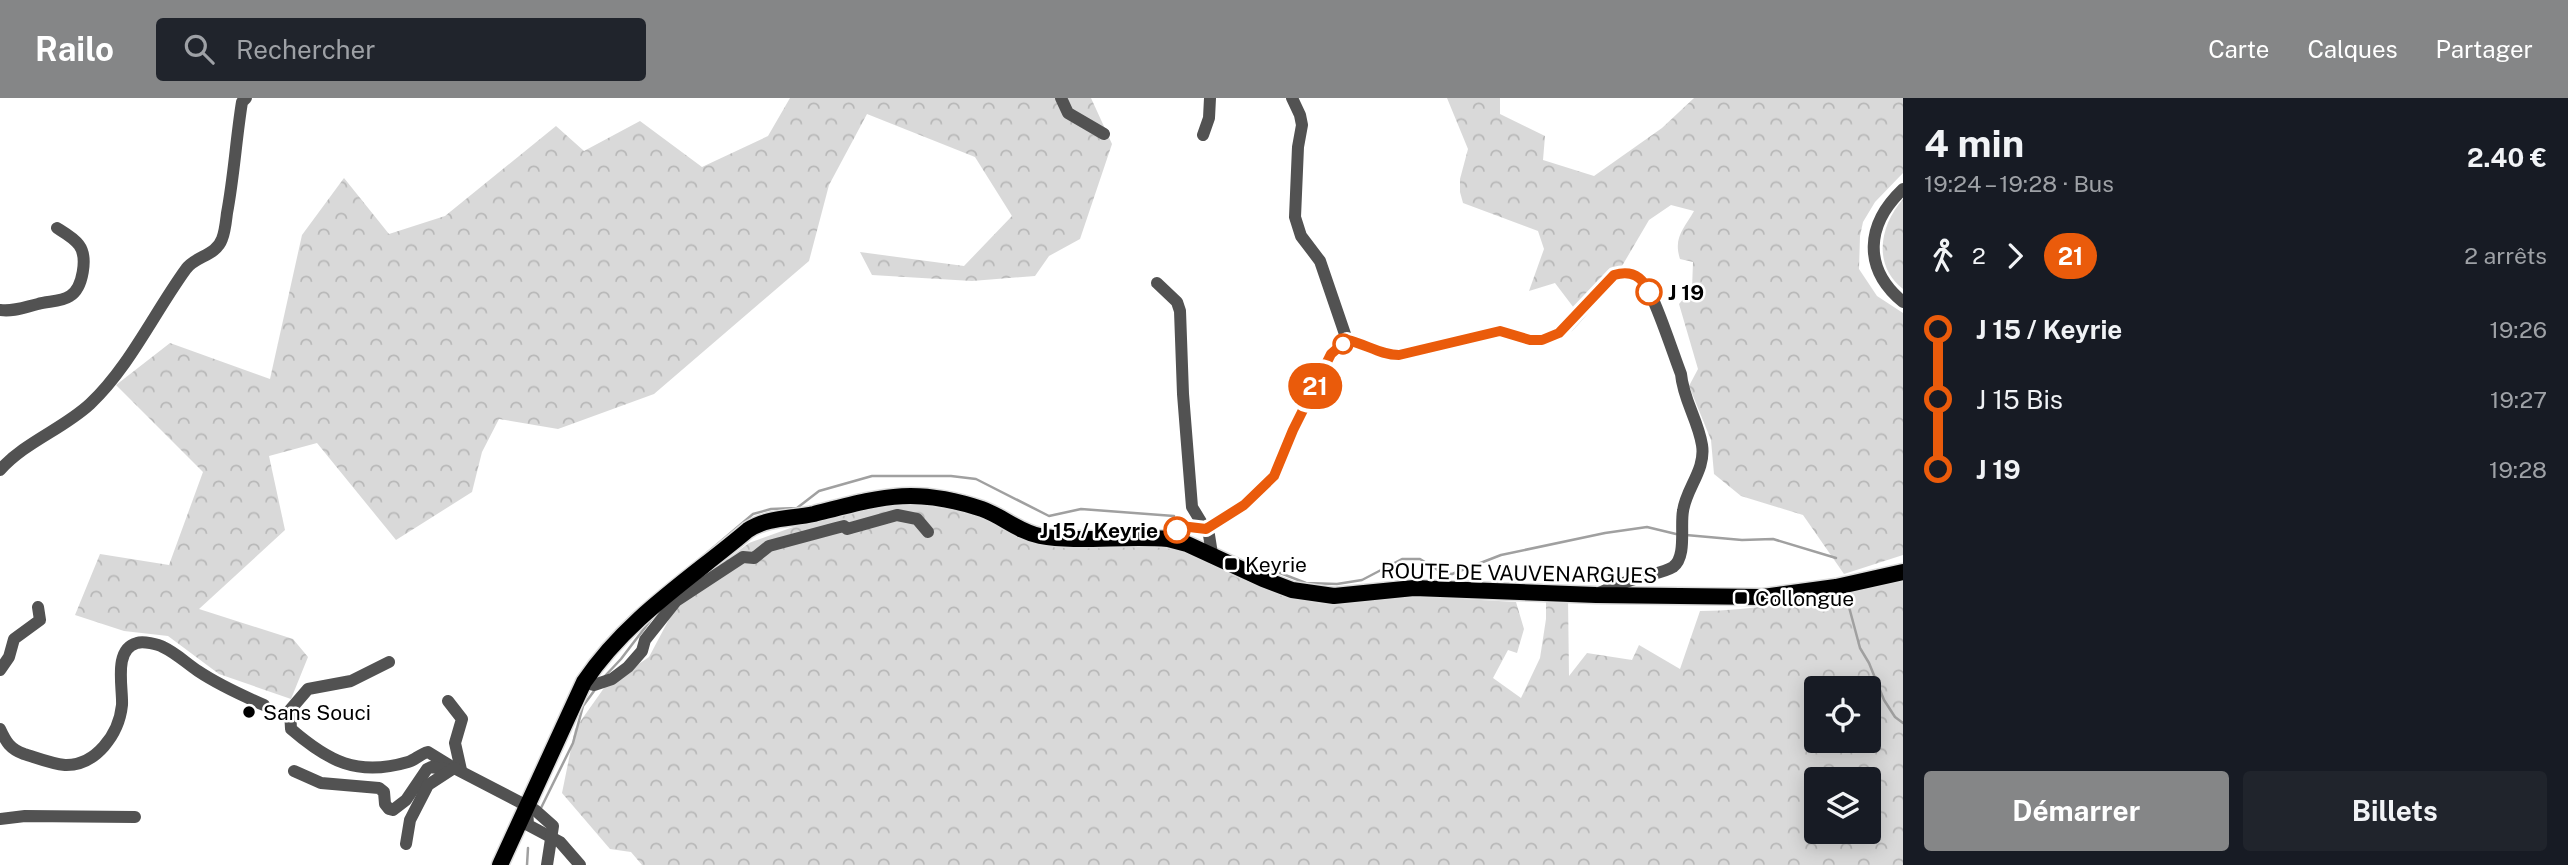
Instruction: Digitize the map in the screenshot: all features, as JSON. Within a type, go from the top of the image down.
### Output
[{"type":"main road","name":"ROUTE DE VAUVENARGUES","points":[[500,865],[534,810],[554,761],[567,718],[584,682],[619,637],[672,597],[757,524],[901,495],[934,496],[984,510],[1036,536],[1168,539],[1212,554],[1292,590],[1334,596],[1415,588],[1596,594],[1626,590],[1741,598],[1781,596],[1903,572]]},
{"type":"main road","name":"ROUTE DE VAUVENARGUES","points":[[507,865],[531,827],[534,810]]},
{"type":"street","points":[[0,470],[33,443],[90,404],[126,359],[189,265],[215,250],[222,240],[233,183],[242,102],[246,98]]},
{"type":"street","points":[[1061,98],[1068,113],[1104,134]]},
{"type":"street","points":[[1203,135],[1209,118],[1210,98]]},
{"type":"street","points":[[1292,98],[1302,125],[1298,147],[1295,217],[1301,236],[1320,261],[1347,340]]},
{"type":"street","points":[[1903,189],[1879,217],[1874,242],[1875,266],[1884,282],[1903,302]]},
{"type":"street","points":[[0,310],[21,309],[60,300],[78,289],[82,250],[78,242],[57,228]]},
{"type":"street","points":[[1347,340],[1358,342],[1384,355],[1399,355],[1500,331],[1530,340],[1542,340],[1559,333],[1614,275],[1631,273],[1640,277],[1649,292],[1681,374],[1682,388],[1703,448],[1702,463],[1684,503],[1682,551],[1678,561],[1674,567],[1641,577],[1626,590]]},
{"type":"street","points":[[1157,284],[1177,302],[1180,311],[1192,507],[1209,535],[1212,554]]},
{"type":"street","points":[[1181,526],[1206,529],[1244,505],[1274,476],[1293,430],[1331,354],[1347,340]]},
{"type":"street","points":[[1168,539],[1181,526],[1192,507]]},
{"type":"street","points":[[584,682],[594,685],[612,679],[628,667],[642,651],[645,640],[672,597],[743,557],[754,558],[769,546],[782,542],[897,515],[917,519],[928,532]]},
{"type":"street","points":[[0,670],[9,657],[14,639],[40,620],[38,607]]},
{"type":"street","points":[[0,729],[3,746],[16,751],[62,765],[75,765],[94,758],[108,742],[119,719],[123,656],[127,649],[138,643],[161,645],[217,683],[264,705]]},
{"type":"street","points":[[389,662],[351,681],[308,689],[290,710],[291,729],[330,759],[344,765],[382,766],[406,762],[428,752],[534,810],[553,826],[547,865]]},
{"type":"street","points":[[448,701],[462,719],[455,743],[455,769]]},
{"type":"street","points":[[294,771],[321,783],[379,788],[384,792],[385,804],[393,810],[411,794],[427,769],[455,769]]},
{"type":"street","points":[[406,844],[410,820],[428,785],[455,769]]},
{"type":"street","points":[[0,819],[25,816],[135,817]]},
{"type":"street","points":[[531,827],[559,842],[580,865]]},
{"type":"green space","points":[[790,98],[1091,98],[1112,144],[1080,239],[1049,256],[1035,276],[972,281],[872,275],[860,252],[964,266],[1012,216],[975,157],[867,114],[829,185],[809,261],[654,394],[558,429],[499,419],[482,452],[472,492],[396,540],[317,443],[269,456],[285,530],[199,609],[293,639],[308,657],[291,699],[219,674],[168,636],[124,631],[75,615],[100,554],[169,565],[203,472],[116,385],[170,343],[270,379],[302,235],[344,178],[389,234],[445,216],[556,126],[584,151],[640,121],[702,167],[768,136]]},
{"type":"green space","points":[[1447,98],[1500,98],[1500,114],[1545,136],[1543,160],[1594,176],[1662,128],[1694,98],[1903,98],[1903,173],[1875,202],[1863,222],[1859,269],[1877,296],[1903,313],[1903,555],[1844,574],[1803,515],[1741,496],[1714,474],[1711,440],[1689,386],[1698,369],[1679,304],[1692,289],[1693,262],[1680,259],[1678,245],[1683,228],[1694,211],[1671,205],[1649,220],[1622,266],[1610,274],[1577,312],[1555,283],[1529,291],[1544,249],[1538,231],[1463,203],[1460,179],[1468,149]]},
{"type":"green space","points":[[1903,199],[1903,289],[1887,268],[1883,245],[1889,221]]},
{"type":"green space","points":[[898,501],[970,513],[1036,542],[1111,540],[1186,551],[1275,593],[1322,604],[1393,595],[1516,602],[1524,629],[1517,653],[1508,650],[1493,678],[1521,698],[1540,658],[1546,619],[1546,597],[1568,599],[1569,676],[1587,653],[1632,660],[1639,645],[1680,669],[1700,611],[1777,605],[1903,579],[1903,865],[642,865],[631,852],[610,849],[562,793],[575,729],[604,688],[649,657],[684,591],[749,543],[821,517]]},
{"type":"waterway","points":[[707,553],[753,514],[771,509],[797,508],[819,491],[872,476],[951,476],[976,479],[1049,516],[1081,509],[1174,516]]},
{"type":"waterway","points":[[1252,567],[1262,566],[1306,583],[1337,584],[1362,580],[1402,559],[1420,559],[1441,572],[1452,574],[1501,555],[1605,533],[1647,527],[1676,534]]},
{"type":"waterway","points":[[1686,535],[1742,540],[1773,539],[1836,558]]},
{"type":"waterway","points":[[1845,592],[1860,648],[1884,700],[1895,717],[1903,723]]},
{"type":"waterway","points":[[605,676],[653,617]]},
{"type":"waterway","points":[[541,808],[573,743],[583,706],[594,691]]},
{"type":"waterway","points":[[527,865],[528,848]]},
{"type":"bus line","name":"21","points":[[1177,530],[1181,526],[1206,529],[1244,505],[1274,476],[1293,430],[1331,354],[1347,340],[1358,342],[1384,355],[1399,355],[1500,331],[1530,340],[1542,340],[1559,333],[1614,275],[1622,272],[1640,277],[1649,292]]},
{"type":"place","name":"J 19","points":[[1649,292]]},
{"type":"place","name":"J 15 / Keyrie","points":[[1177,530]]},
{"type":"place","name":"Keyrie","points":[[1231,564]]},
{"type":"place","name":"Collongue","points":[[1741,598]]},
{"type":"place","name":"Sans Souci","points":[[249,712]]}]
